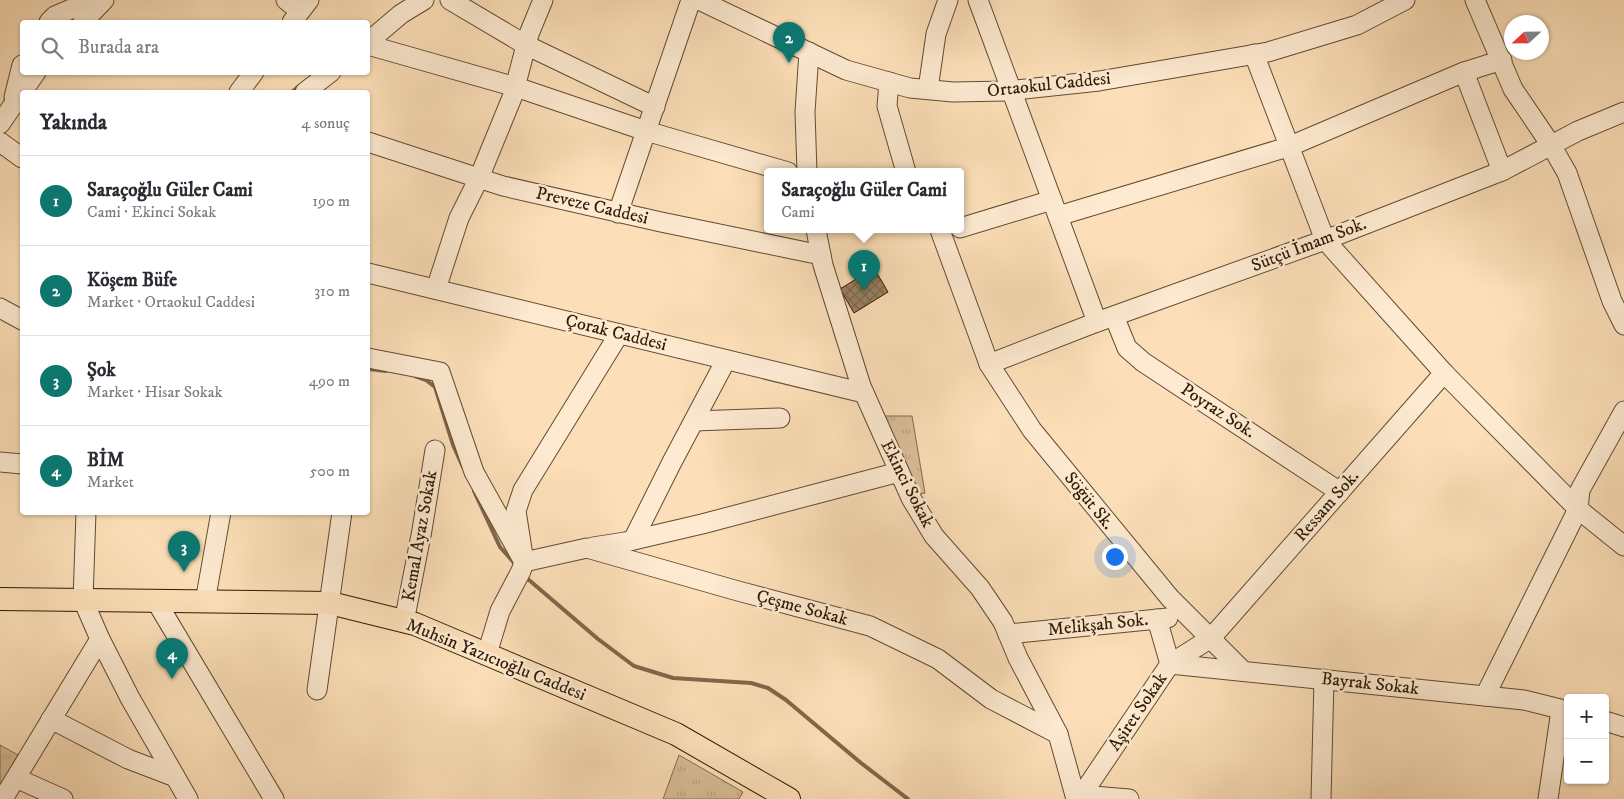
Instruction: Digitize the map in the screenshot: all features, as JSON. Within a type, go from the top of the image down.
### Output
[{"type":"main road","name":"Muhsin Yazıcıoğlu Caddesi","points":[[0,599],[330,603],[415,624],[676,734],[788,799]]},
{"type":"street","points":[[51,20],[55,16],[92,0]]},
{"type":"street","points":[[85,20],[104,0]]},
{"type":"street","points":[[370,42],[401,14],[424,0]]},
{"type":"street","points":[[450,0],[526,45],[655,107]]},
{"type":"street","points":[[436,289],[459,218],[479,178],[516,87],[529,34],[543,0]]},
{"type":"street","points":[[618,213],[691,0]]},
{"type":"street","name":"Ortaokul Caddesi","points":[[699,0],[846,70],[910,88],[953,92],[1012,90],[1099,81],[1268,52],[1357,25],[1395,2]]},
{"type":"street","points":[[928,89],[936,34],[948,0]]},
{"type":"street","name":"Poyraz Sok.","points":[[978,0],[1055,208],[1105,319],[1127,348],[1142,362],[1340,492]]},
{"type":"street","points":[[1475,0],[1513,89],[1551,145],[1567,173],[1612,301],[1624,325]]},
{"type":"street","points":[[370,45],[516,87],[646,131],[774,168]]},
{"type":"street","points":[[807,168],[805,112],[809,52]]},
{"type":"street","points":[[1254,54],[1324,240],[1444,373],[1578,508],[1624,546]]},
{"type":"street","points":[[964,227],[1055,208],[1288,147],[1464,72],[1502,60]]},
{"type":"street","points":[[1464,72],[1502,171]]},
{"type":"street","points":[[11,108],[20,73]]},
{"type":"street","points":[[24,90],[34,75]]},
{"type":"street","points":[[240,90],[252,75]]},
{"type":"street","points":[[308,90],[327,75]]},
{"type":"street","points":[[889,82],[887,106],[905,168]]},
{"type":"street","points":[[0,124],[20,95]]},
{"type":"street","name":"Sütçü İmam Sok.","points":[[989,364],[1105,319],[1324,240],[1502,171],[1578,130],[1624,112]]},
{"type":"street","points":[[0,142],[20,157]]},
{"type":"street","name":"Preveze Caddesi","points":[[370,143],[503,186],[618,213],[821,255]]},
{"type":"street","name":"Ekinci Sokak","points":[[817,233],[821,255],[864,393],[910,498],[934,536],[980,588],[1002,622],[1018,658],[1058,734],[1079,798]]},
{"type":"street","points":[[946,233],[989,364]]},
{"type":"street","name":"Çorak Caddesi","points":[[370,273],[864,393]]},
{"type":"street","points":[[0,308],[20,319]]},
{"type":"street","points":[[486,654],[500,611],[515,584],[524,562],[516,511],[523,490],[619,334]]},
{"type":"street","points":[[370,358],[440,372],[474,472],[524,562]]},
{"type":"street","points":[[634,540],[726,360]]},
{"type":"street","name":"Söğüt Sk.","points":[[989,364],[1032,430],[1114,531],[1170,598],[1243,671]]},
{"type":"street","name":"Ressam Sok.","points":[[1211,638],[1444,373]]},
{"type":"street","points":[[1485,696],[1578,508],[1580,490],[1624,411]]},
{"type":"street","points":[[694,421],[780,418]]},
{"type":"street","name":"Kemal Ayaz Sokak","points":[[404,622],[435,450]]},
{"type":"street","points":[[0,462],[20,464]]},
{"type":"street","points":[[587,548],[634,540],[899,472]]},
{"type":"street","points":[[86,515],[83,600],[100,639],[130,698],[188,799]]},
{"type":"street","points":[[205,602],[220,515]]},
{"type":"street","points":[[317,690],[342,515]]},
{"type":"street","name":"Çeşme Sokak","points":[[524,562],[587,548],[870,626],[938,660],[991,699],[1058,734]]},
{"type":"street","points":[[156,601],[274,799]]},
{"type":"street","name":"Melikşah Sok.","points":[[1008,634],[1188,616]]},
{"type":"street","points":[[1157,619],[1170,664]]},
{"type":"street","name":"Aşiret Sokak","points":[[1079,798],[1170,664],[1211,638]]},
{"type":"street","points":[[3,799],[100,639]]},
{"type":"street","name":"Bayrak Sokak","points":[[1170,664],[1524,700],[1564,711]]},
{"type":"street","points":[[1321,799],[1324,679]]},
{"type":"street","points":[[1548,799],[1564,711]]},
{"type":"street","points":[[51,719],[128,759],[175,777]]},
{"type":"street","points":[[1609,722],[1624,727]]},
{"type":"street","points":[[16,778],[63,799]]},
{"type":"street","points":[[1079,798],[1129,799]]},
{"type":"green space","points":[[884,416],[912,416],[925,493],[918,494]]},
{"type":"green space","points":[[0,745],[18,755],[0,786]]},
{"type":"green space","points":[[679,755],[743,792],[739,799],[663,799]]},
{"type":"building","points":[[874,268],[888,292],[854,313],[840,289]]},
{"type":"waterway","points":[[294,90],[299,86]]},
{"type":"waterway","points":[[370,369],[386,371]]},
{"type":"waterway","points":[[415,376],[426,380],[435,387],[453,445],[463,467]]},
{"type":"waterway","points":[[474,491],[500,547],[516,565]]},
{"type":"waterway","points":[[529,580],[598,639],[634,666],[673,678],[751,683],[768,688],[786,700],[861,763],[908,799]]},
{"type":"place","name":"Köşem Büfe","points":[[789,63]]},
{"type":"place","name":"Saraçoğlu Güler Cami","points":[[864,291]]},
{"type":"place","name":"Şok","points":[[184,572]]},
{"type":"place","name":"BİM","points":[[172,679]]}]
